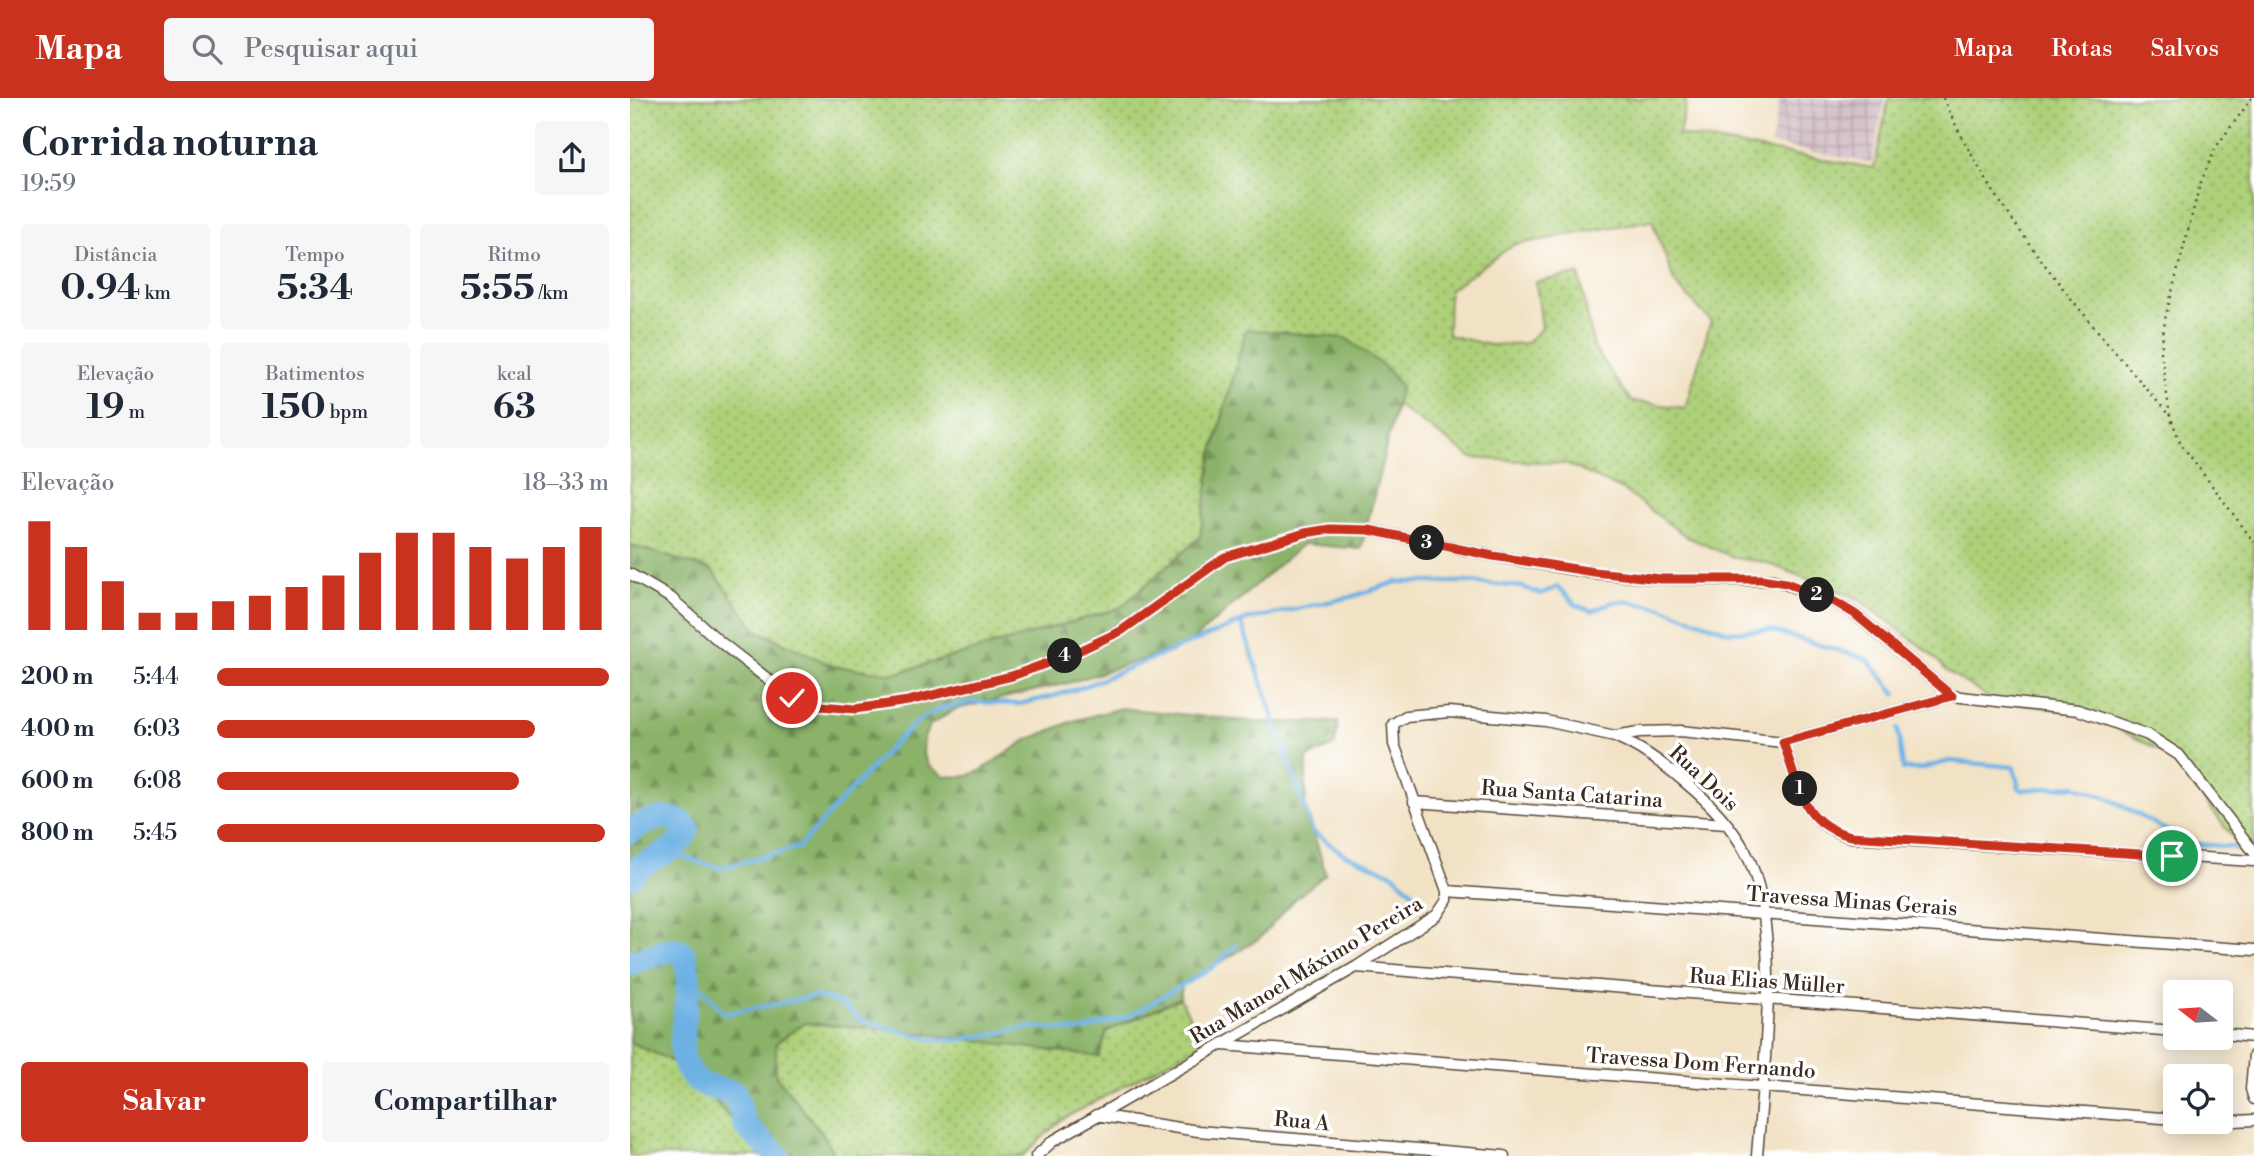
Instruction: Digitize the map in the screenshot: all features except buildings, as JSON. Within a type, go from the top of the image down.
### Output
[{"type":"street","points":[[630,574],[671,598],[729,649],[792,698],[821,706],[855,709],[908,701],[1012,676],[1072,654],[1121,631],[1225,557],[1305,533],[1330,529],[1369,530],[1493,556],[1594,572],[1661,579],[1774,580],[1835,602],[1855,614],[1952,696],[2078,710],[2148,735],[2179,755],[2254,852]]},
{"type":"street","name":"Rua Manoel Máximo Pereira","points":[[1036,1156],[1052,1140],[1223,1045],[1356,967],[1437,915],[1447,900],[1447,891],[1392,732],[1394,724],[1406,716],[1449,712],[1488,714],[1546,721],[1615,736],[1681,731],[1783,742],[1952,696]]},
{"type":"street","name":"Rua Dois","points":[[1615,736],[1647,753],[1676,774],[1715,810],[1745,851],[1764,913],[1766,1001],[1757,1156]]},
{"type":"street","points":[[1783,742],[1805,802],[1816,820],[1842,834],[2254,861]]},
{"type":"street","name":"Rua Santa Catarina","points":[[1414,802],[1726,824]]},
{"type":"street","name":"Travessa Minas Gerais","points":[[1447,891],[2254,950]]},
{"type":"street","name":"Rua Elias Müller","points":[[1356,967],[2163,1030]]},
{"type":"street","points":[[2233,1035],[2254,1037]]},
{"type":"street","name":"Travessa Dom Fernando","points":[[1223,1045],[2163,1118]]},
{"type":"street","points":[[2254,1055],[2254,1099]]},
{"type":"street","name":"Rua A","points":[[1097,1115],[1198,1131],[1400,1153],[1504,1156]]},
{"type":"street","points":[[2233,1121],[2254,1120]]},
{"type":"path","points":[[1943,98],[1959,133],[2046,270],[2170,416]]},
{"type":"path","points":[[2252,98],[2216,147],[2200,184],[2165,319],[2161,352],[2170,416],[2181,444],[2196,468],[2254,542]]},
{"type":"shaded area","points":[[1780,98],[1885,98],[1872,163],[1771,144]]},
{"type":"green space","points":[[630,98],[1687,98],[1679,135],[1874,168],[1889,98],[2254,98],[2254,866],[2172,757],[2090,714],[1992,700],[1947,671],[1931,654],[1857,598],[1764,562],[1735,558],[1687,537],[1623,490],[1567,464],[1472,458],[1396,404],[1401,386],[1246,330],[1212,456],[1200,537],[1120,608],[893,674],[833,666],[756,630],[712,570],[630,545]],"holes":[[[1652,220],[1675,283],[1711,321],[1685,408],[1631,401],[1594,348],[1579,274],[1536,282],[1542,328],[1526,343],[1490,345],[1448,335],[1449,290],[1513,245]]]},
{"type":"green space","points":[[1246,329],[1346,338],[1385,367],[1401,386],[1361,549],[1303,544],[1187,645],[1072,682],[956,709],[930,725],[924,737],[923,754],[929,766],[944,776],[963,777],[980,771],[1025,741],[1073,721],[1121,708],[1257,722],[1338,722],[1335,745],[1307,758],[1305,806],[1326,874],[1294,900],[1260,938],[1182,986],[1180,998],[1107,1031],[1099,1057],[896,1030],[804,1023],[776,1043],[776,1076],[825,1137],[834,1156],[765,1156],[683,1066],[630,1042],[630,545],[712,570],[756,630],[833,666],[894,674],[1120,608],[1200,537],[1212,456]]},
{"type":"green space","points":[[1180,998],[1203,1043],[1061,1120],[1023,1156],[834,1156],[825,1137],[776,1076],[776,1043],[804,1023],[896,1030],[1107,1031]]},
{"type":"green space","points":[[630,1042],[683,1066],[765,1156],[630,1156]]},
{"type":"waterway","points":[[669,853],[720,868],[799,847],[895,742],[919,720],[940,709],[973,702],[1019,704],[1054,696],[1083,687],[1246,620],[1351,597],[1396,582],[1468,582],[1523,587],[1540,594],[1558,587],[1576,605],[1592,611],[1613,602],[1627,601],[1663,608],[1729,632],[1769,630],[1867,659],[1896,694]]},
{"type":"waterway","points":[[1241,622],[1313,832],[1344,854],[1393,874],[1424,903]]},
{"type":"waterway","points":[[1898,729],[1903,769],[1920,769],[1950,761],[2014,767],[2019,788],[2022,790],[2074,786],[2108,798],[2189,843],[2232,847],[2250,854]]},
{"type":"waterway","points":[[630,832],[659,818],[675,819],[688,829],[675,846],[644,864],[630,877]]},
{"type":"waterway","points":[[689,974],[725,1014],[816,996],[841,1004],[862,1021],[933,1040],[959,1040],[1031,1027],[1080,1031],[1129,1016],[1213,967],[1237,945]]},
{"type":"waterway","points":[[630,963],[672,949],[683,953],[688,968],[688,985],[682,1039],[683,1056],[688,1070],[699,1082],[711,1088],[735,1093],[746,1127],[778,1156]]},
{"type":"route","points":[[792,698],[821,706],[855,709],[908,701],[1012,676],[1072,654],[1121,631],[1225,557],[1305,533],[1330,529],[1369,530],[1493,556],[1594,572],[1661,579],[1774,580],[1835,602],[1883,635],[1952,696],[1783,742],[1805,802],[1824,828],[1851,836],[2172,856]]}]
